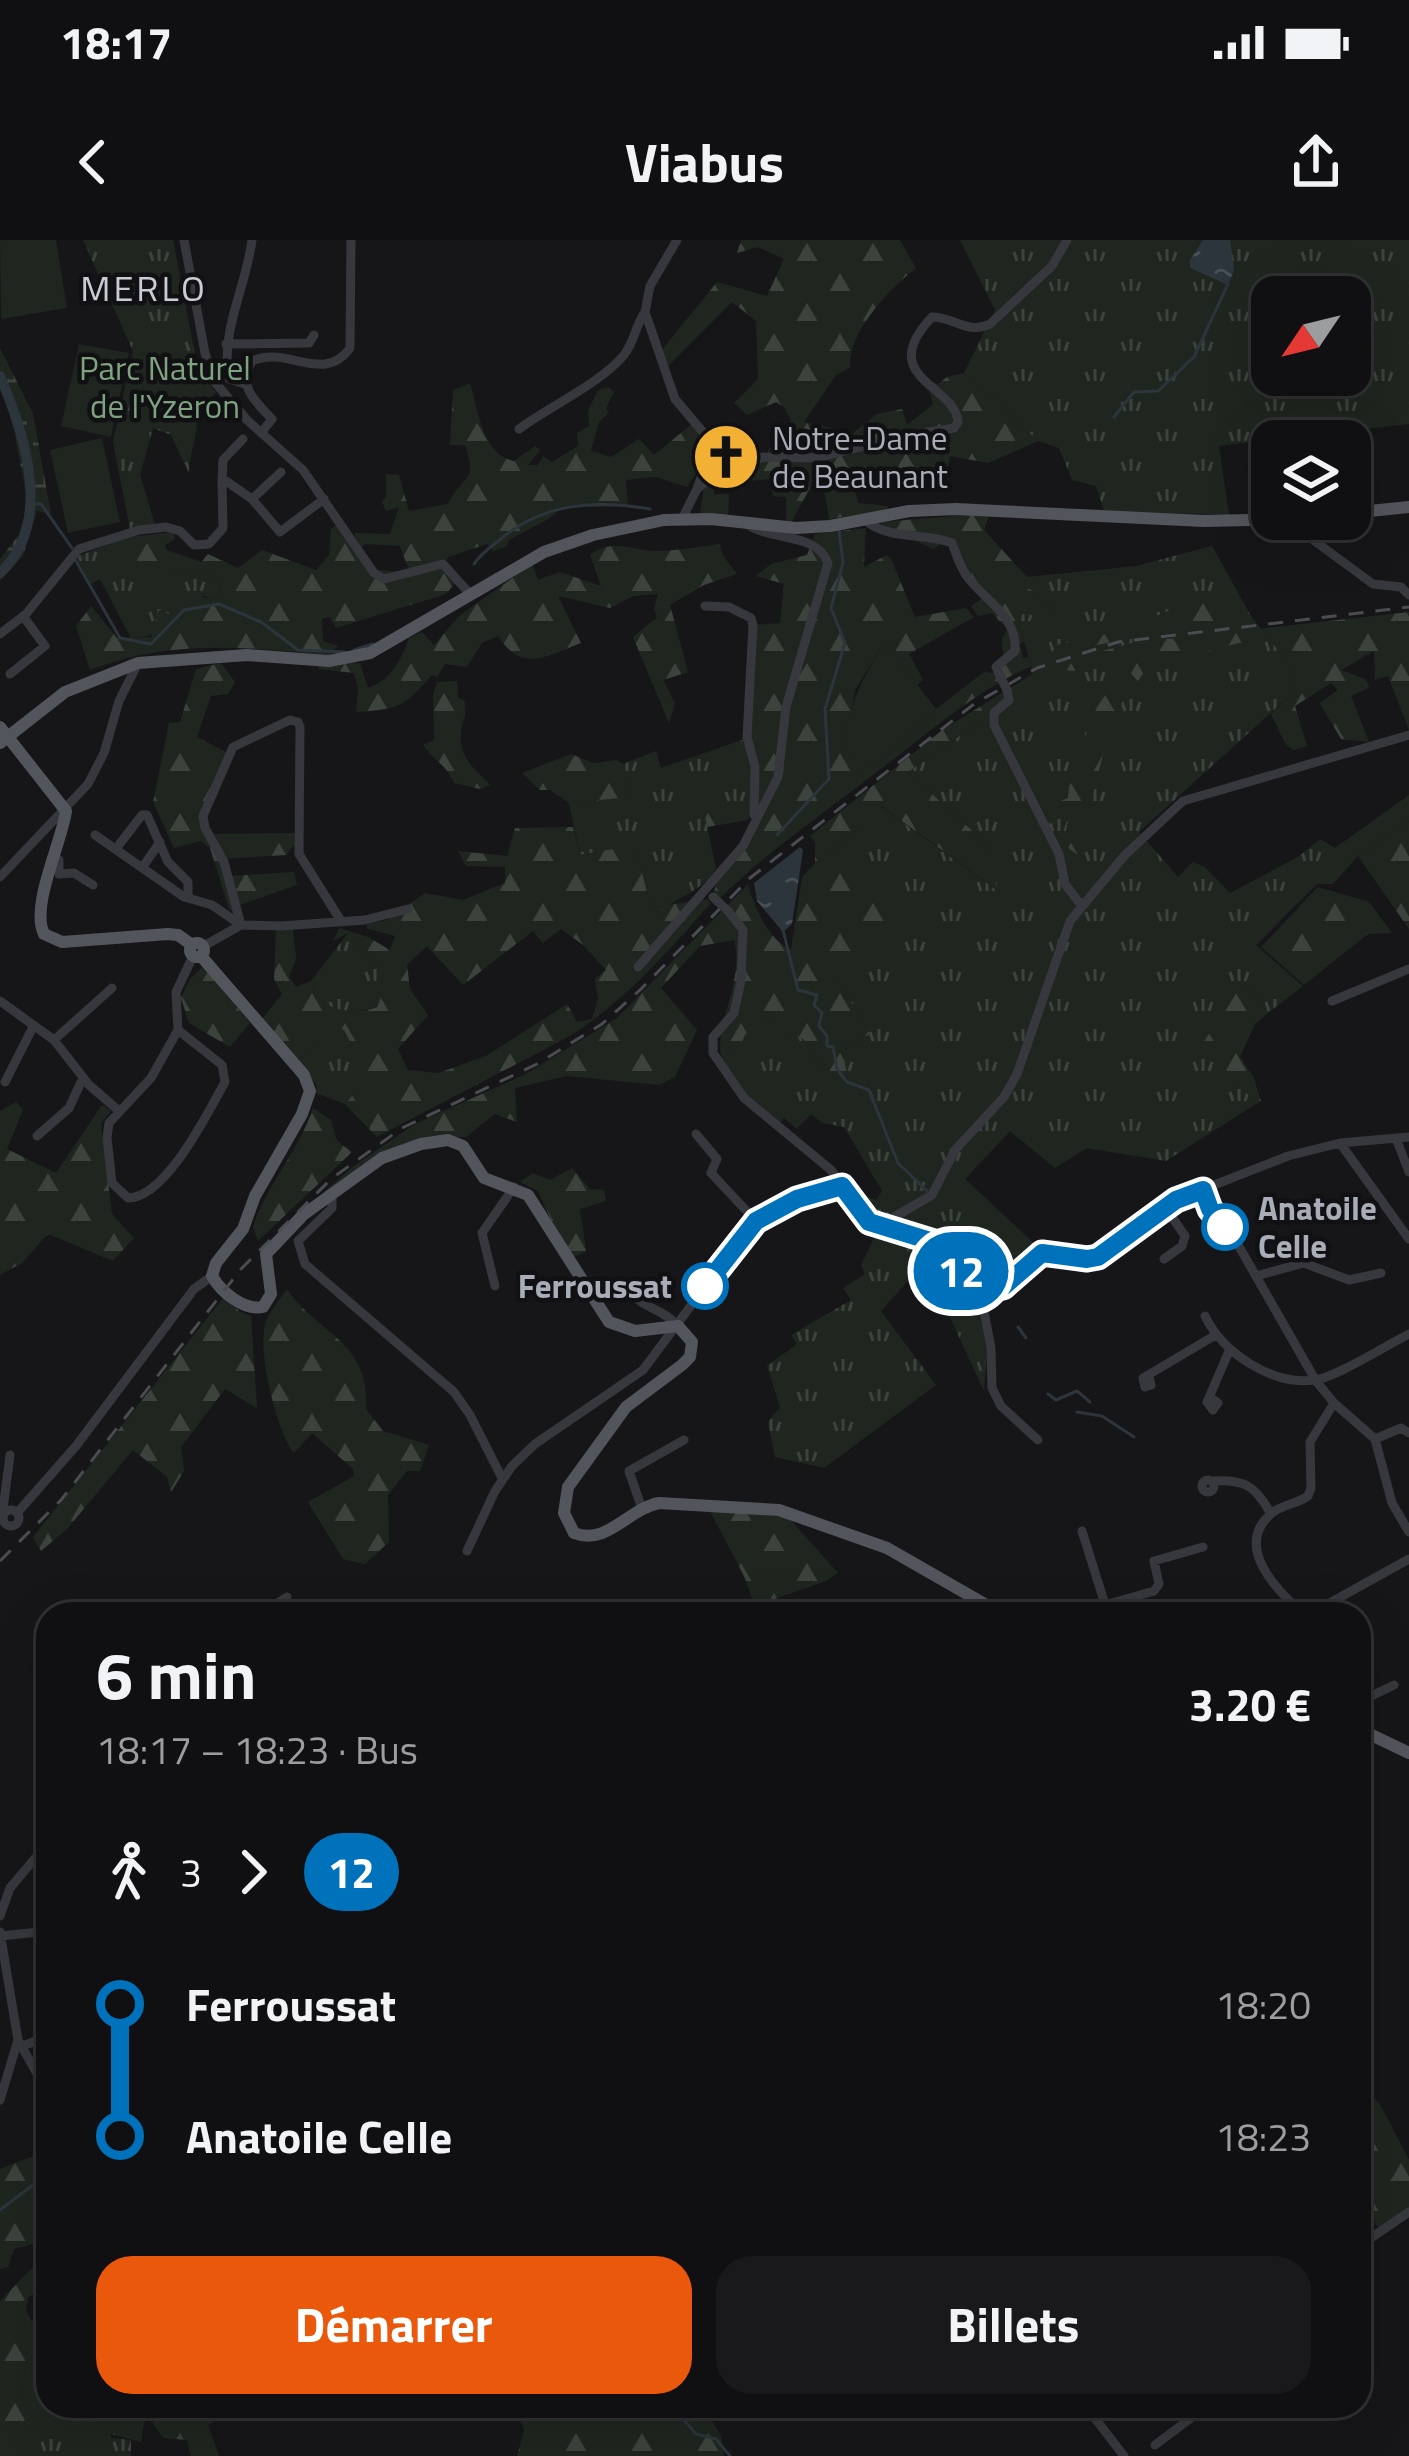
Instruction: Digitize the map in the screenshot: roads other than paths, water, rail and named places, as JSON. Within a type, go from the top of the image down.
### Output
[{"type":"main road","points":[[1371,511],[1409,507]]},
{"type":"main road","points":[[981,1602],[887,1547],[779,1510],[659,1503],[600,1535],[587,1538],[574,1533],[568,1525],[564,1497],[626,1407],[689,1357],[690,1335],[678,1326],[635,1331],[609,1322],[534,1202],[514,1187],[481,1176],[463,1146],[443,1140],[382,1158],[303,1215],[267,1252],[272,1292],[265,1306],[244,1306],[212,1276],[216,1263],[245,1226],[254,1199],[302,1114],[310,1090],[304,1075],[178,935],[62,942],[44,934],[39,920],[51,856],[66,811],[4,740],[70,696],[137,667],[247,656],[351,659],[390,644],[562,544],[682,519],[796,528],[956,509],[1251,520]]},
{"type":"main road","points":[[1371,1739],[1409,1754]]},
{"type":"street","points":[[184,240],[207,362],[217,386],[303,470],[378,577],[443,564],[470,594]]},
{"type":"street","points":[[252,240],[226,344],[229,379],[247,389],[272,419],[261,433]]},
{"type":"street","points":[[236,407],[247,389],[246,372],[258,358],[292,357],[325,366],[346,355],[353,333],[351,240]]},
{"type":"street","points":[[519,428],[615,366],[636,339],[650,286],[677,240]]},
{"type":"street","points":[[697,489],[763,457],[817,458],[954,428],[958,422],[955,407],[923,382],[914,367],[916,338],[932,317],[970,329],[990,324],[1052,266],[1067,240]]},
{"type":"street","points":[[645,312],[675,399],[713,444],[682,519]]},
{"type":"street","points":[[226,344],[309,343],[314,335]]},
{"type":"street","points":[[0,634],[23,616],[70,557],[92,544],[166,526],[180,531],[194,545],[209,544],[225,519],[223,460],[244,439]]},
{"type":"street","points":[[252,499],[281,472]]},
{"type":"street","points":[[222,483],[226,481],[252,499],[280,532],[324,499]]},
{"type":"street","points":[[865,520],[872,527],[917,539],[952,543],[961,568],[1011,622],[1015,651],[996,668],[1010,700],[994,713],[994,725],[1059,854],[1065,884],[1081,905]]},
{"type":"street","points":[[638,967],[710,894],[743,846],[778,777],[786,707],[828,563],[817,548],[757,531],[746,523]]},
{"type":"street","points":[[1316,540],[1372,584],[1407,588]]},
{"type":"street","points":[[705,606],[729,607],[751,618],[753,625],[747,737],[756,780],[754,821]]},
{"type":"street","points":[[10,674],[45,646],[23,616]]},
{"type":"street","points":[[0,877],[88,784],[137,667]]},
{"type":"street","points":[[242,925],[224,862],[203,816],[233,747],[290,720],[300,727],[299,854],[341,921]]},
{"type":"street","points":[[878,1227],[932,1195],[955,1150],[1004,1097],[1017,1074],[1070,921],[1157,821],[1183,801],[1409,735]]},
{"type":"street","points":[[118,847],[142,815],[148,814],[168,862],[188,882],[188,898]]},
{"type":"street","points":[[95,835],[188,898],[242,925]]},
{"type":"street","points":[[144,865],[160,842]]},
{"type":"street","points":[[51,856],[58,860],[59,874],[74,873],[93,885]]},
{"type":"street","points":[[710,894],[742,930],[741,981],[734,1013],[713,1037],[713,1053],[745,1098],[831,1169],[862,1215],[878,1227],[937,1243],[980,1291],[991,1348],[992,1388],[1001,1406],[1038,1440]]},
{"type":"street","points":[[178,1030],[222,1065],[225,1082],[154,1188],[128,1198],[112,1183],[109,1123],[151,1078],[178,1030],[176,992],[197,951],[242,925],[341,921],[408,909]]},
{"type":"street","points":[[62,942],[63,958]]},
{"type":"street","points":[[1332,1001],[1409,969]]},
{"type":"street","points":[[54,1040],[112,988]]},
{"type":"street","points":[[0,1001],[54,1040],[83,1078],[118,1110]]},
{"type":"street","points":[[5,1082],[33,1027]]},
{"type":"street","points":[[37,1136],[69,1108],[83,1078]]},
{"type":"street","points":[[696,1134],[716,1159],[711,1174],[756,1221]]},
{"type":"street","points":[[980,1291],[1003,1287],[1042,1253],[1098,1257],[1166,1207],[1295,1154],[1340,1143],[1409,1137]]},
{"type":"street","points":[[1396,1138],[1409,1172]]},
{"type":"street","points":[[1340,1143],[1409,1239]]},
{"type":"street","points":[[467,1552],[502,1478],[536,1444],[644,1370],[756,1221],[797,1199],[842,1186]]},
{"type":"street","points":[[495,1286],[482,1233],[514,1187]]},
{"type":"street","points":[[1203,1190],[1210,1209],[1256,1276],[1316,1381],[1375,1438],[1392,1503],[1409,1532]]},
{"type":"street","points":[[332,1196],[332,1208],[298,1241],[302,1260],[320,1281],[362,1309],[454,1392],[502,1478]]},
{"type":"street","points":[[1164,1259],[1182,1246],[1185,1236],[1166,1207]]},
{"type":"street","points":[[1256,1276],[1304,1263],[1349,1280],[1381,1273]]},
{"type":"street","points":[[5,1514],[49,1479],[194,1289],[212,1276]]},
{"type":"street","points":[[628,1287],[635,1300],[678,1326]]},
{"type":"street","points":[[1204,1316],[1214,1336],[1271,1374],[1316,1381],[1409,1334]]},
{"type":"street","points":[[1149,1377],[1214,1336]]},
{"type":"street","points":[[1211,1398],[1231,1349]]},
{"type":"street","points":[[1289,1602],[1262,1566],[1258,1536],[1270,1514],[1308,1496],[1310,1442],[1334,1403]]},
{"type":"street","points":[[1375,1438],[1401,1428],[1409,1433]]},
{"type":"street","points":[[642,1509],[629,1471],[632,1466],[684,1440]]},
{"type":"street","points":[[5,1514],[10,1454]]},
{"type":"street","points":[[1211,1481],[1238,1479],[1252,1485],[1270,1514]]},
{"type":"street","points":[[1082,1531],[1105,1602]]},
{"type":"street","points":[[1125,1602],[1154,1591],[1159,1584],[1154,1561],[1203,1547]]},
{"type":"street","points":[[1331,1602],[1409,1558]]},
{"type":"street","points":[[279,1602],[287,1597]]},
{"type":"street","points":[[1371,1696],[1394,1685]]},
{"type":"street","points":[[0,1916],[10,1888],[36,1857]]},
{"type":"street","points":[[36,1932],[1,1934],[19,2043],[36,2072]]},
{"type":"street","points":[[19,2043],[36,2039]]},
{"type":"street","points":[[0,2100],[19,2043]]},
{"type":"street","points":[[1371,2238],[1409,2212]]},
{"type":"street","points":[[1095,2418],[1124,2456]]},
{"type":"street","points":[[1155,2445],[1191,2418]]},
{"type":"water","points":[[1203,240],[1230,240],[1234,270],[1228,285],[1190,268]]},
{"type":"water","points":[[800,847],[792,924],[783,932],[757,901],[754,883]]},
{"type":"waterway","points":[[1114,417],[1134,392],[1158,391],[1194,357],[1228,284]]},
{"type":"waterway","points":[[0,376],[30,478],[26,529],[17,553],[0,573]]},
{"type":"waterway","points":[[31,504],[41,504],[72,548]]},
{"type":"waterway","points":[[474,564],[519,526],[554,511],[591,505],[650,509]]},
{"type":"waterway","points":[[777,835],[829,779],[825,709],[845,643],[831,608],[843,563],[839,530]]},
{"type":"waterway","points":[[76,561],[120,638],[151,644],[184,610],[219,604],[261,622],[298,650],[345,652]]},
{"type":"waterway","points":[[354,650],[373,644]]},
{"type":"waterway","points":[[783,930],[798,990],[817,995],[814,1005],[822,1013],[819,1026],[827,1036],[827,1046],[833,1047],[837,1069],[847,1082],[869,1090],[898,1163],[927,1191]]},
{"type":"waterway","points":[[969,1228],[966,1249],[970,1253]]},
{"type":"waterway","points":[[1018,1327],[1026,1338]]},
{"type":"waterway","points":[[1048,1394],[1056,1400],[1077,1391],[1090,1402]]},
{"type":"waterway","points":[[1077,1412],[1102,1416],[1134,1437]]},
{"type":"waterway","points":[[0,2210],[36,2187]]},
{"type":"waterway","points":[[682,2418],[696,2434],[716,2439],[730,2456]]},
{"type":"railway","points":[[0,1561],[61,1500],[241,1269],[331,1179],[402,1128],[537,1064],[602,1024],[750,878],[974,704],[1037,668],[1118,642],[1409,607]]},
{"type":"place","name":"Notre-Dame de Beaunant","points":[[726,457]]},
{"type":"place","name":"Anatoile Celle","points":[[1225,1227]]},
{"type":"place","name":"Ferroussat","points":[[705,1286]]},
{"type":"district","name":"MERLO","points":[[144,288]]},
{"type":"park label","name":"Parc Naturel de l'Yzeron","points":[[165,387]]}]
